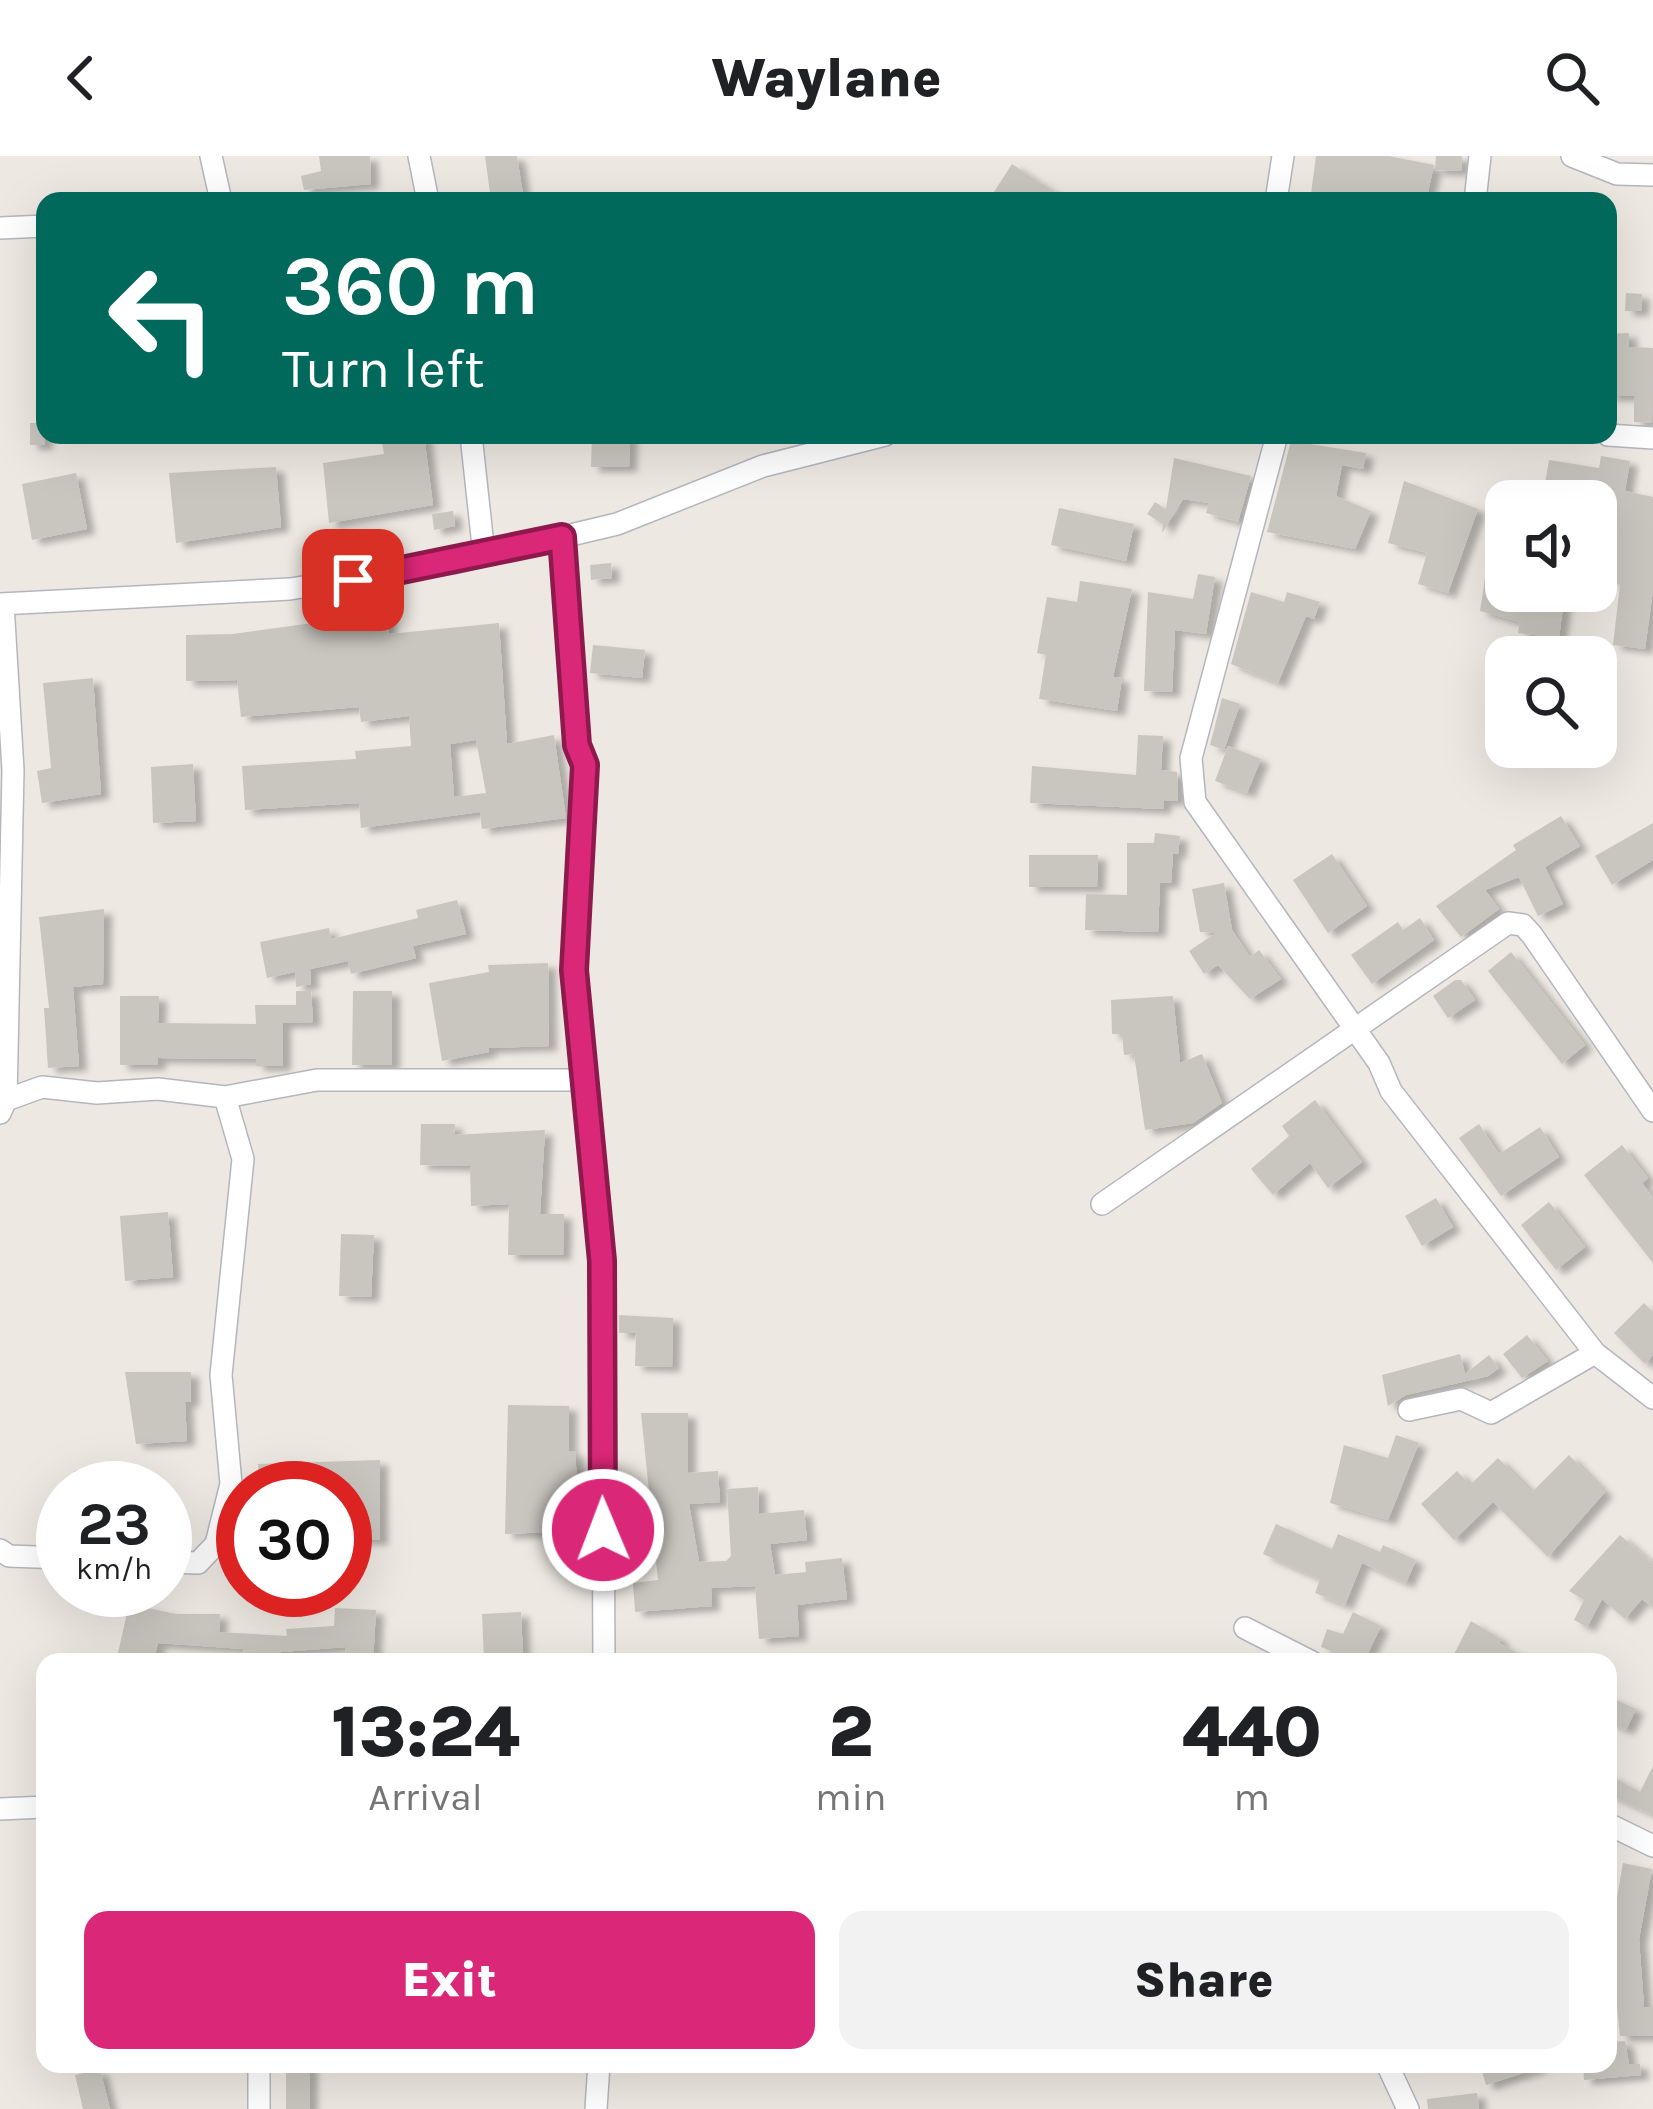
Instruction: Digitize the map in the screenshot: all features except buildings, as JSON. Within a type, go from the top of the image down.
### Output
[{"type":"street","points":[[211,156],[219,192]]},
{"type":"street","points":[[419,156],[426,192]]},
{"type":"street","points":[[1277,192],[1283,156]]},
{"type":"street","points":[[1476,192],[1480,156]]},
{"type":"street","points":[[1572,156],[1617,174],[1653,175]]},
{"type":"street","points":[[0,228],[36,226]]},
{"type":"street","points":[[1617,436],[1653,438]]},
{"type":"street","points":[[472,444],[484,555]]},
{"type":"street","points":[[582,1080],[317,1080],[225,1096],[158,1089],[97,1094],[42,1087],[3,1106],[14,770],[1,604],[290,589],[484,555],[670,506],[779,461],[848,444]]},
{"type":"street","points":[[1275,444],[1190,758],[1195,802],[1379,1063],[1391,1091],[1595,1353],[1653,1398]]},
{"type":"street","points":[[562,537],[577,745],[585,765],[574,911],[582,1080],[602,1261],[604,1653]]},
{"type":"street","points":[[1102,1204],[1508,923],[1523,925],[1653,1111]]},
{"type":"street","points":[[192,1563],[216,1544],[231,1484],[221,1375],[243,1160],[225,1096]]},
{"type":"street","points":[[1409,1410],[1460,1399],[1491,1413],[1595,1353]]},
{"type":"street","points":[[3,1556],[36,1557]]},
{"type":"street","points":[[1245,1628],[1294,1653]]},
{"type":"street","points":[[0,1809],[36,1807]]},
{"type":"street","points":[[1617,1828],[1653,1846]]},
{"type":"street","points":[[259,2073],[260,2109]]},
{"type":"street","points":[[596,2109],[598,2073]]},
{"type":"street","points":[[1391,2073],[1408,2109]]},
{"type":"route","points":[[353,580],[454,563],[562,537],[577,745],[585,765],[574,970],[602,1261],[603,1530]]}]
